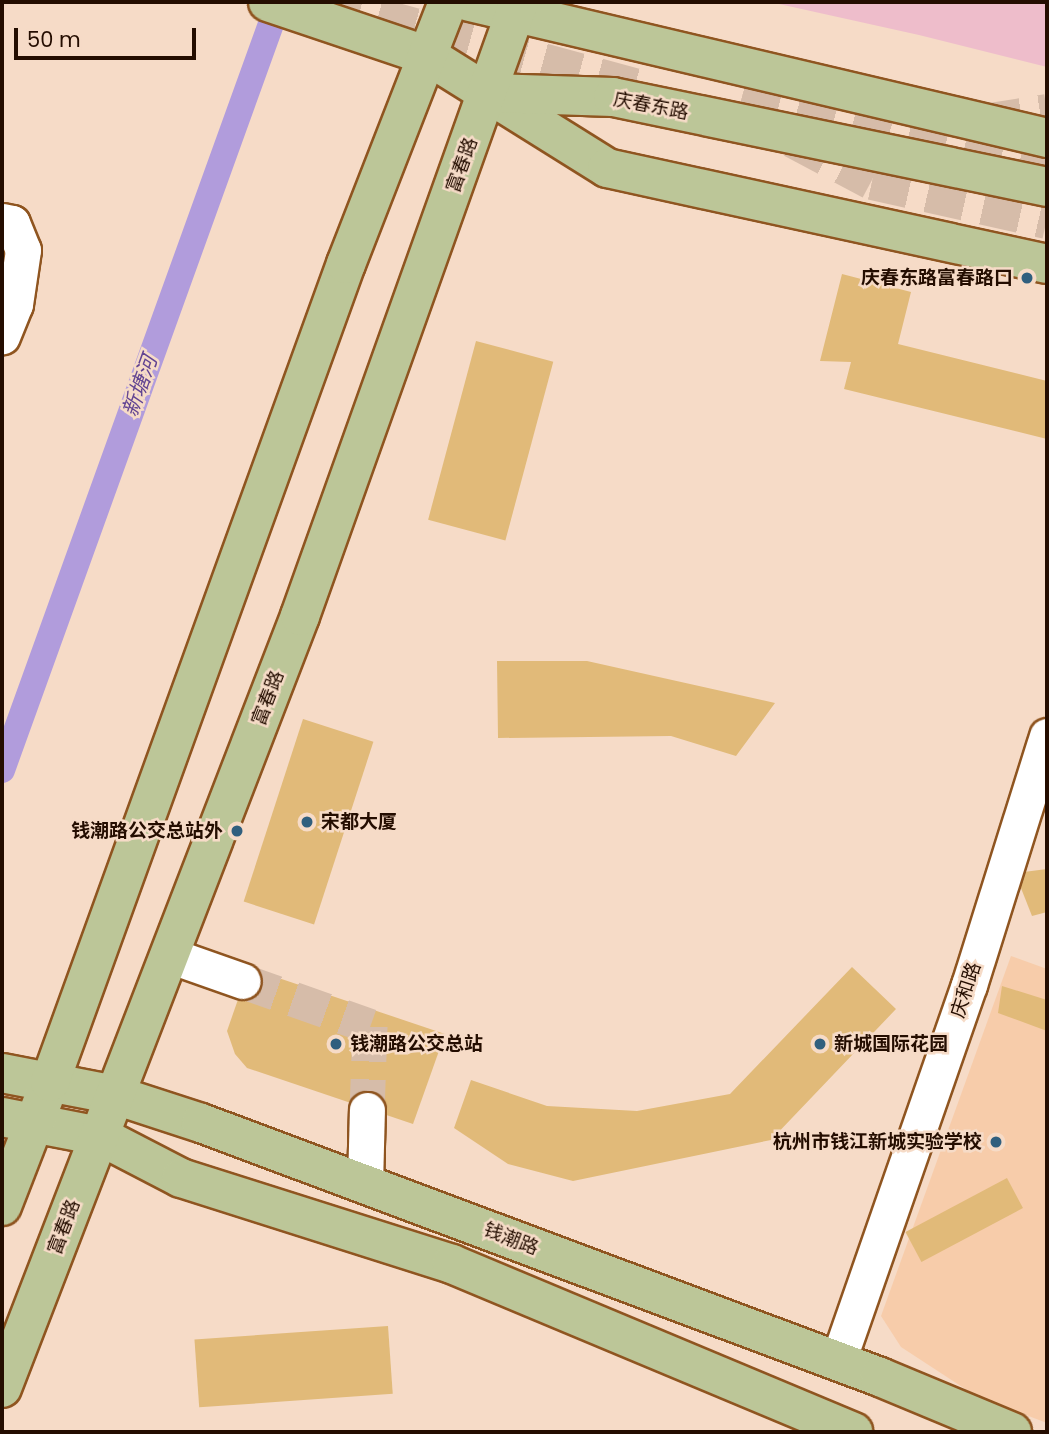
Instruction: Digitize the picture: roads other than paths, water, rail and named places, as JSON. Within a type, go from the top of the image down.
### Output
[{"type":"main road","points":[[2,1206],[18,1120],[50,1082],[346,264],[448,2]]},
{"type":"main road","points":[[470,2],[517,6],[1047,138]]},
{"type":"main road","points":[[278,5],[428,55],[607,167],[1047,264]]},
{"type":"main road","name":"富春路","points":[[2,1388],[300,616],[489,93],[517,6]]},
{"type":"main road","name":"庆春东路","points":[[489,93],[613,97],[1047,187]]},
{"type":"main road","name":"钱潮路","points":[[2,1073],[115,1095],[201,1123],[838,1361],[1012,1432]]},
{"type":"main road","points":[[18,1120],[100,1136],[181,1178],[452,1264],[853,1432]]},
{"type":"street","points":[[2,221],[12,223],[23,250],[15,304],[2,336]]},
{"type":"street","name":"庆和路","points":[[838,1361],[968,985],[1047,736]]},
{"type":"street","points":[[169,955],[243,981]]},
{"type":"street","points":[[365,1184],[368,1110]]},
{"type":"waterway","name":"新塘河","points":[[2,770],[279,2]]},
{"type":"tunnel","points":[[323,2],[648,91]]},
{"type":"tunnel","points":[[745,85],[1047,165]]},
{"type":"tunnel","points":[[984,123],[1047,113]]},
{"type":"tunnel","points":[[793,139],[872,181],[1047,220]]},
{"type":"tunnel","points":[[243,981],[370,1026],[367,1110]]},
{"type":"place","name":"庆春东路富春路口","points":[[1027,278]]},
{"type":"place","name":"宋都大厦","points":[[307,822]]},
{"type":"place","name":"钱潮路公交总站外","points":[[237,831]]},
{"type":"place","name":"钱潮路公交总站","points":[[336,1044]]},
{"type":"place","name":"新城国际花园","points":[[820,1044]]},
{"type":"place","name":"杭州市钱江新城实验学校","points":[[996,1142]]}]
